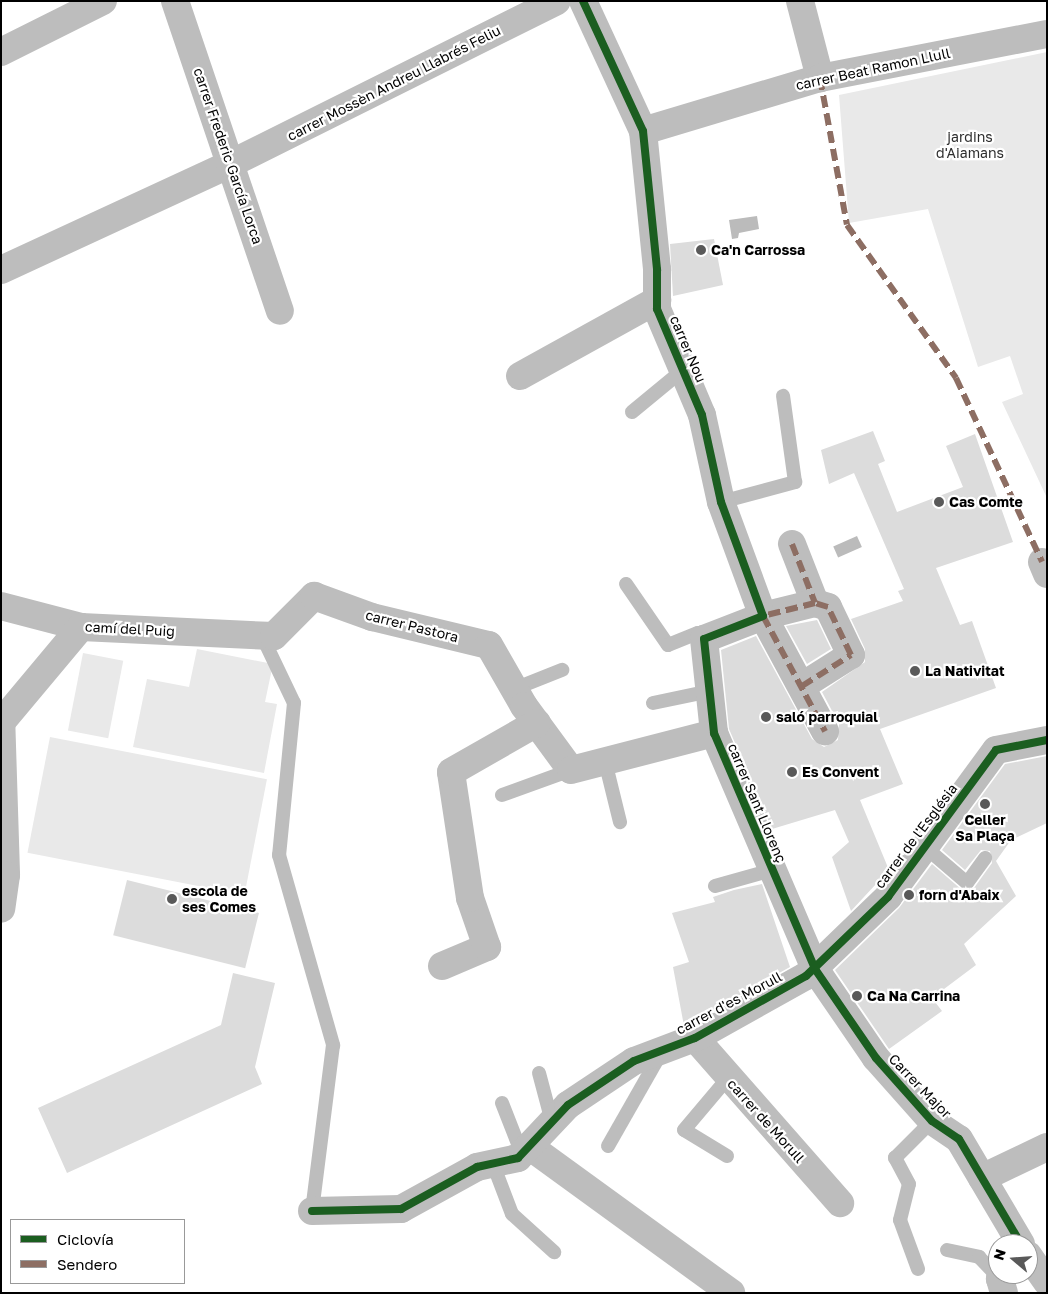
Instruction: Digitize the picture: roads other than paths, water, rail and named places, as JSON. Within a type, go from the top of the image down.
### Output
[{"type":"street","points":[[1,52],[103,1]]},
{"type":"street","name":"carrer Frederic García Lorca","points":[[175,1],[280,311]]},
{"type":"street","name":"carrer Mossèn Andreu Llabrés Feliu","points":[[1,270],[230,164],[557,1]]},
{"type":"street","name":"carrer Nou","points":[[583,1],[643,131],[657,309],[702,415],[721,502],[763,616],[825,732]]},
{"type":"street","points":[[800,1],[820,78]]},
{"type":"street","name":"carrer Beat Ramon Llull","points":[[643,131],[820,78],[1047,34]]},
{"type":"street","points":[[520,376],[657,300]]},
{"type":"street","points":[[792,544],[815,603]]},
{"type":"street","name":"carrer Pastora","points":[[262,636],[274,636],[314,596],[372,617],[488,645],[537,723],[571,770]]},
{"type":"street","points":[[704,639],[763,616],[815,603],[828,607],[851,655],[802,686]]},
{"type":"street","name":"camí del Puig","points":[[1,606],[81,627],[262,636]]},
{"type":"street","points":[[1,909],[6,875],[3,716],[81,627]]},
{"type":"street","name":"carrer Sant Llorenç","points":[[704,639],[714,733],[815,969]]},
{"type":"street","points":[[442,966],[487,948],[470,898],[451,772],[537,723]]},
{"type":"street","points":[[571,770],[714,733]]},
{"type":"street","name":"carrer de l'Església","points":[[815,969],[888,898],[996,750],[1047,740]]},
{"type":"street","name":"carrer d'es Morull","points":[[312,1210],[401,1209],[477,1168],[518,1158],[568,1105],[634,1061],[695,1038],[815,969]]},
{"type":"street","name":"Carrer Major","points":[[815,969],[876,1058],[932,1121],[959,1139],[1015,1234]]},
{"type":"street","name":"carrer de Morull","points":[[695,1038],[728,1078],[840,1203]]},
{"type":"street","points":[[982,1178],[1047,1147]]},
{"type":"street","points":[[526,1150],[727,1291]]},
{"type":"street","points":[[1038,1270],[1047,1282]]},
{"type":"lane","points":[[632,412],[683,370]]},
{"type":"lane","points":[[721,502],[796,482],[783,396]]},
{"type":"lane","points":[[626,584],[668,645],[698,633],[704,639]]},
{"type":"lane","points":[[262,636],[294,703],[279,855],[333,1045],[312,1210]]},
{"type":"lane","points":[[514,688],[562,670]]},
{"type":"lane","points":[[653,703],[710,691]]},
{"type":"lane","points":[[605,761],[620,822]]},
{"type":"lane","points":[[502,795],[571,770]]},
{"type":"lane","name":"carrer de l'Església","points":[[924,847],[968,883],[985,858]]},
{"type":"lane","points":[[715,886],[772,870]]},
{"type":"lane","points":[[608,1146],[662,1051]]},
{"type":"lane","points":[[539,1073],[552,1122]]},
{"type":"lane","points":[[727,1156],[684,1130],[728,1078]]},
{"type":"lane","points":[[502,1103],[526,1150]]},
{"type":"lane","points":[[918,1269],[900,1220],[910,1184],[895,1158],[932,1121]]},
{"type":"lane","points":[[493,1164],[512,1214],[554,1252]]},
{"type":"lane","points":[[947,1250],[979,1257],[988,1266]]},
{"type":"place","name":"Ca'n Carrossa","points":[[701,250]]},
{"type":"place","name":"Cas Comte","points":[[939,502]]},
{"type":"place","name":"La Nativitat","points":[[915,671]]},
{"type":"place","name":"saló parroquial","points":[[766,717]]},
{"type":"place","name":"Es Convent","points":[[792,772]]},
{"type":"place","name":"Celler Sa Plaça","points":[[985,804]]},
{"type":"place","name":"forn d'Abaix","points":[[909,895]]},
{"type":"place","name":"escola de ses Comes","points":[[172,899]]},
{"type":"place","name":"Ca Na Carrina","points":[[857,996]]},
{"type":"park label","name":"jardins d'Aiamans","points":[[970,146]]}]
